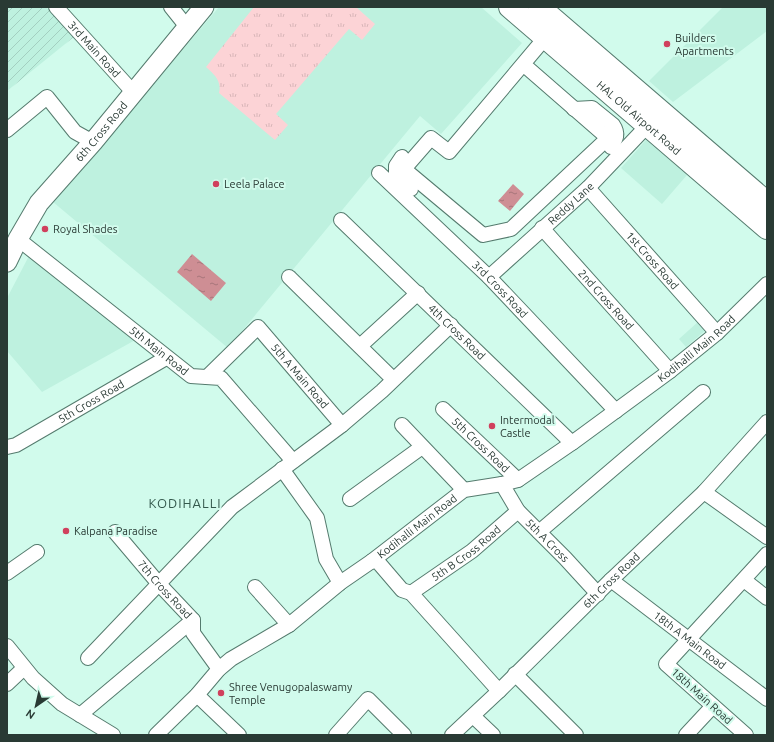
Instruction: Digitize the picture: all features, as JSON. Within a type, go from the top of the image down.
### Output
[{"type":"main road","name":"HAL Old Airport Road","points":[[510,7],[767,228]]},
{"type":"main road","name":"HAL Old Airport Road","points":[[539,7],[767,203]]},
{"type":"street","name":"3rd Main Road","points":[[56,7],[132,92]]},
{"type":"street","points":[[171,7],[187,27]]},
{"type":"street","name":"6th Cross Road","points":[[7,262],[18,239],[39,203],[93,142],[132,92],[204,7]]},
{"type":"street","points":[[523,64],[608,138],[511,230],[483,235],[404,169],[431,138],[448,152],[545,38]]},
{"type":"street","points":[[7,130],[47,97],[75,132],[93,142]]},
{"type":"street","points":[[574,109],[592,108],[613,125],[616,136],[611,146]]},
{"type":"street","name":"Reddy Lane","points":[[489,277],[588,188],[648,125]]},
{"type":"street","points":[[411,189],[396,174],[396,166],[413,145],[425,145]]},
{"type":"street","name":"3rd Cross Road","points":[[379,173],[489,277],[616,411]]},
{"type":"street","name":"1st Cross Road","points":[[588,188],[717,333]]},
{"type":"street","name":"4th Cross Road","points":[[341,220],[572,443]]},
{"type":"street","name":"2nd Cross Road","points":[[542,228],[670,371]]},
{"type":"street","name":"5th Main Road","points":[[18,239],[166,358],[191,376],[221,378],[288,465],[317,518],[326,558],[340,583]]},
{"type":"street","points":[[289,276],[393,379]]},
{"type":"street","name":"Kodihalli Main Road","points":[[156,735],[197,694],[219,669],[231,659],[289,625],[340,583],[372,561],[464,490],[518,480],[572,443],[670,371],[717,333],[767,284]]},
{"type":"street","points":[[360,346],[418,293]]},
{"type":"street","points":[[88,658],[232,507],[342,425],[382,391],[450,325]]},
{"type":"street","name":"5th A Main Road","points":[[208,377],[258,327],[342,425]]},
{"type":"street","name":"5th Cross Road","points":[[12,446],[166,358]]},
{"type":"street","points":[[539,532],[703,392]]},
{"type":"street","name":"5th Cross Road","points":[[443,409],[518,480]]},
{"type":"street","name":"6th Cross Road","points":[[452,735],[474,716],[611,580],[704,492],[767,422]]},
{"type":"street","points":[[402,425],[464,490]]},
{"type":"street","points":[[350,498],[422,446]]},
{"type":"street","name":"5th A Cross","points":[[502,484],[518,511],[598,594]]},
{"type":"street","points":[[704,492],[767,537]]},
{"type":"street","name":"5th B Cross Road","points":[[411,593],[472,551],[518,511]]},
{"type":"street","name":"7th Cross Road","points":[[115,532],[159,584],[193,620],[193,633],[219,669]]},
{"type":"street","points":[[7,573],[37,552]]},
{"type":"street","points":[[689,640],[767,554]]},
{"type":"street","points":[[372,561],[378,562],[402,590],[411,593],[499,691]]},
{"type":"street","name":"18th A Main Road","points":[[611,580],[767,699]]},
{"type":"street","points":[[744,580],[767,598]]},
{"type":"street","points":[[255,587],[289,625]]},
{"type":"street","points":[[80,715],[193,620]]},
{"type":"street","name":"18th Main Road","points":[[689,640],[666,664],[746,735]]},
{"type":"street","points":[[7,646],[32,678],[62,704],[113,735]]},
{"type":"street","points":[[7,684],[24,668]]},
{"type":"street","points":[[515,674],[576,735]]},
{"type":"street","points":[[197,694],[239,735]]},
{"type":"street","points":[[336,735],[368,699],[404,735]]},
{"type":"street","points":[[686,735],[713,706]]},
{"type":"street","points":[[474,716],[493,735]]},
{"type":"shaded area","points":[[7,7],[46,7],[75,36],[7,91]]},
{"type":"shaded area","name":"Leela Palace","points":[[219,7],[481,7],[522,43],[441,134],[420,116],[228,348],[53,202]]},
{"type":"shaded area","points":[[723,7],[767,7],[767,31],[673,102],[649,81]]},
{"type":"shaded area","points":[[646,140],[687,175],[662,204],[621,168]]},
{"type":"shaded area","points":[[30,254],[137,339],[42,392],[7,351],[7,298]]},
{"type":"shaded area","points":[[699,321],[707,329],[686,347],[679,339]]},
{"type":"green space","points":[[254,7],[356,7],[375,24],[362,40],[349,29],[276,114],[288,125],[275,140],[219,93],[220,89],[218,81],[206,67]]},
{"type":"water","points":[[513,184],[524,194],[510,211],[498,201]]},
{"type":"water","points":[[192,254],[226,283],[211,301],[177,272]]},
{"type":"place","name":"Builders Apartments","points":[[667,44]]},
{"type":"place","name":"Leela Palace","points":[[216,184]]},
{"type":"place","name":"Royal Shades","points":[[45,229]]},
{"type":"place","name":"Intermodal Castle","points":[[492,426]]},
{"type":"place","name":"Kalpana Paradise","points":[[66,531]]},
{"type":"place","name":"Shree Venugopalaswamy Temple","points":[[221,693]]},
{"type":"district","name":"KODIHALLI","points":[[185,503]]}]
